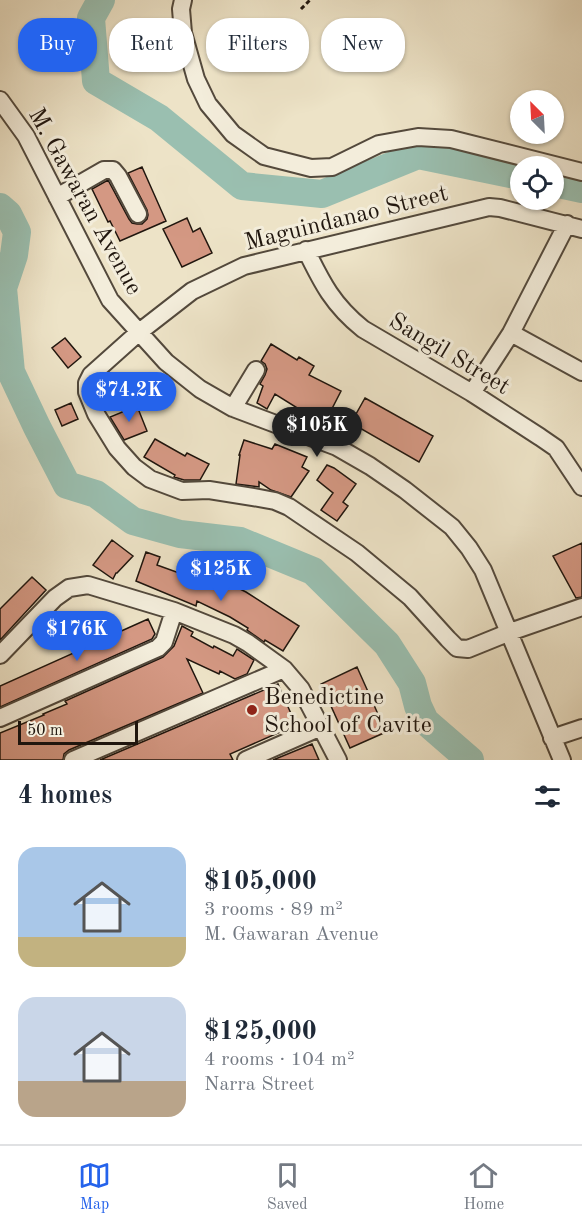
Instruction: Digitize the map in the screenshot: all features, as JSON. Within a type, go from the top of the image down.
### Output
[{"type":"street","points":[[183,0],[181,9],[183,33],[196,79],[208,104],[233,135],[264,156],[311,168],[332,167],[379,144],[418,136],[451,139],[582,172]]},
{"type":"street","name":"M. Gawaran Avenue","points":[[0,100],[26,136],[110,300],[166,362],[200,389],[233,408],[337,447],[370,466],[405,490],[452,528],[469,548],[483,570],[562,760]]},
{"type":"street","points":[[57,197],[104,170],[113,170],[138,214]]},
{"type":"street","name":"Maguindanao Street","points":[[510,632],[468,649],[457,648],[410,597],[357,553],[288,507],[275,501],[253,497],[209,490],[182,490],[150,479],[134,467],[117,448],[96,414],[87,392],[87,383],[91,375],[138,333],[192,291],[244,266],[489,207],[575,226]]},
{"type":"street","points":[[472,393],[575,226]]},
{"type":"street","name":"Sangil Street","points":[[306,250],[325,288],[350,318],[540,436],[556,448],[582,487]]},
{"type":"street","points":[[511,333],[582,372]]},
{"type":"street","points":[[233,408],[256,370]]},
{"type":"street","points":[[0,655],[55,598],[69,588],[88,585],[174,612],[234,635],[248,643],[284,669],[301,689],[337,758]]},
{"type":"street","points":[[510,632],[582,607]]},
{"type":"street","points":[[0,718],[158,648],[164,642],[174,612]]},
{"type":"street","points":[[73,760],[284,669]]},
{"type":"street","points":[[246,760],[321,727]]},
{"type":"street","points":[[552,738],[582,728]]},
{"type":"path","points":[[301,9],[310,0]]},
{"type":"building","points":[[142,167],[166,221],[120,241],[92,189],[108,180],[132,223],[142,224],[147,219],[147,210],[128,173]]},
{"type":"building","points":[[187,218],[193,232],[200,228],[212,253],[182,267],[163,229]]},
{"type":"building","points":[[65,338],[81,357],[68,368],[52,348]]},
{"type":"building","points":[[271,344],[297,360],[299,357],[314,366],[309,375],[341,391],[321,430],[295,416],[299,409],[275,394],[267,409],[257,403],[263,386],[260,384],[267,369],[261,361]]},
{"type":"building","points":[[365,398],[433,436],[419,462],[351,423]]},
{"type":"building","points":[[71,403],[78,419],[62,426],[55,410]]},
{"type":"building","points":[[137,406],[147,431],[124,440],[110,417]]},
{"type":"building","points":[[155,439],[185,456],[187,453],[209,464],[200,480],[184,480],[174,477],[175,475],[144,457]]},
{"type":"building","points":[[244,440],[272,449],[275,444],[307,457],[302,467],[309,471],[291,497],[271,490],[259,482],[259,487],[236,484],[239,455]]},
{"type":"building","points":[[327,465],[356,484],[343,502],[348,506],[337,521],[321,510],[333,493],[317,480]]},
{"type":"building","points":[[112,540],[133,556],[113,579],[93,565]]},
{"type":"building","points":[[582,543],[582,597],[576,598],[553,556]]},
{"type":"building","points":[[146,552],[160,557],[157,565],[217,590],[222,580],[246,592],[299,626],[283,651],[265,640],[264,642],[247,630],[248,628],[230,617],[197,601],[196,606],[136,581]]},
{"type":"building","points":[[32,577],[46,590],[0,640],[0,609]]},
{"type":"building","points":[[148,619],[155,634],[152,639],[0,707],[0,686],[76,652],[75,650]]},
{"type":"building","points":[[182,626],[193,632],[191,636],[213,648],[214,646],[233,656],[237,649],[254,660],[247,674],[235,679],[187,659],[203,693],[69,750],[64,754],[63,760],[0,760],[0,733],[44,715],[67,704],[65,701],[163,657],[174,646]]},
{"type":"building","points":[[357,667],[386,732],[350,748],[321,684]]},
{"type":"building","name":"Benedictine School of Cavite","points":[[278,684],[296,725],[230,754],[233,760],[100,760]]},
{"type":"building","points":[[312,744],[319,760],[273,760]]},
{"type":"waterway","points":[[101,0],[91,18],[96,81],[159,118],[242,186],[322,194],[418,155],[510,174]]},
{"type":"waterway","points":[[564,185],[582,189]]},
{"type":"waterway","points":[[0,207],[8,214],[17,232],[14,255],[3,288],[11,372],[67,485],[96,494],[133,521],[180,534],[240,541],[313,571],[387,644],[412,683],[425,721],[470,760]]},
{"type":"place","name":"Benedictine School of Cavite","points":[[252,710]]}]
